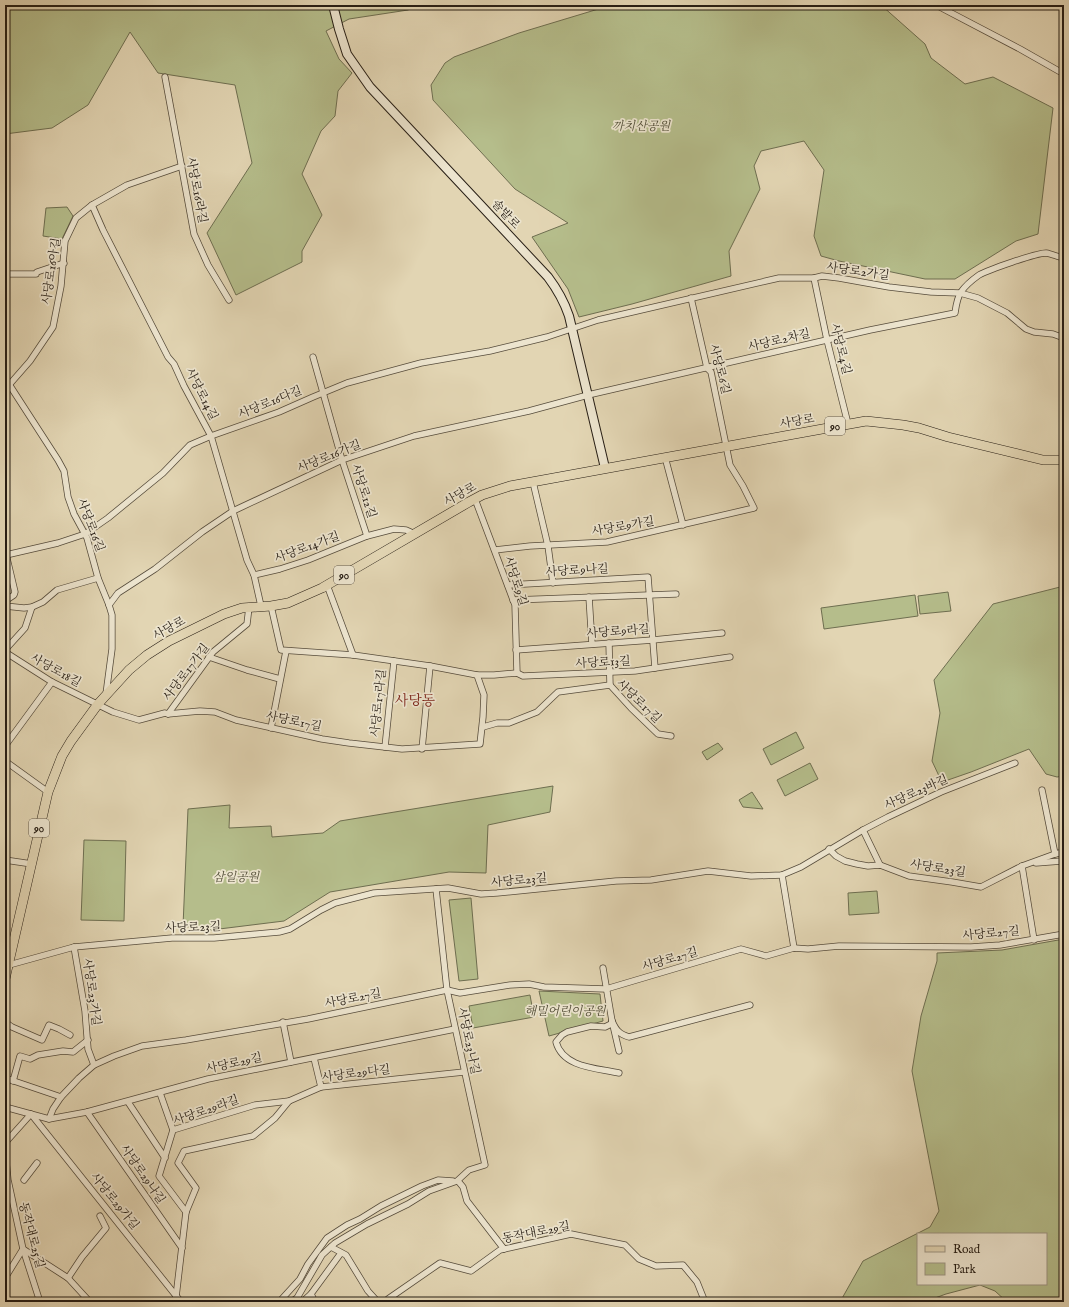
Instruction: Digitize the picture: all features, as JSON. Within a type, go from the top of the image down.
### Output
[{"type":"main road","name":"사당로","points":[[5,979],[7,963],[32,864],[42,813],[48,792],[62,756],[70,741],[106,694],[147,654],[169,641],[224,614],[249,607],[266,606],[297,600],[327,585],[475,499],[495,490],[510,486],[866,421],[903,424],[1043,460],[1062,458]]},
{"type":"street","name":"솔밭로","points":[[333,5],[339,29],[348,54],[370,87],[557,288],[564,300],[572,328],[605,468]]},
{"type":"street","points":[[936,5],[1064,74]]},
{"type":"street","name":"사당로16라길","points":[[165,77],[194,234],[208,265],[229,300]]},
{"type":"street","name":"사당로16아길","points":[[7,386],[30,361],[53,327],[64,263],[65,241],[76,218],[92,205],[126,185],[182,166]]},
{"type":"street","name":"사당로14길","points":[[92,205],[103,230],[211,436],[247,560],[266,606]]},
{"type":"street","points":[[960,293],[980,275],[1026,257],[1046,253],[1064,258]]},
{"type":"street","points":[[5,274],[37,273],[64,263]]},
{"type":"street","name":"사당로2가길","points":[[572,328],[598,320],[779,278],[814,278],[822,276],[889,287],[931,292],[960,293],[978,298],[1007,313],[1026,329],[1034,332],[1053,334],[1064,338]]},
{"type":"street","name":"사당로4길","points":[[814,278],[827,340],[848,424]]},
{"type":"street","name":"사당로2차길","points":[[588,395],[827,340],[955,313],[960,293]]},
{"type":"street","name":"사당로6길","points":[[691,298],[708,368],[711,372],[730,465],[754,508]]},
{"type":"street","name":"사당로16다길","points":[[6,553],[58,543],[85,534],[108,518],[163,473],[190,445],[211,436],[279,412],[347,384],[421,363],[490,351],[548,337],[572,328]]},
{"type":"street","name":"사당로12길","points":[[312,357],[342,460],[367,536],[394,529],[406,530],[415,534]]},
{"type":"street","name":"사당로16길","points":[[5,378],[7,386],[64,471],[68,497],[74,514],[85,534],[98,578],[109,604],[112,615],[112,650],[106,694]]},
{"type":"street","name":"사당로16가길","points":[[109,604],[118,593],[155,569],[202,532],[233,511],[342,460],[414,436],[529,411],[588,395]]},
{"type":"street","points":[[665,457],[683,525]]},
{"type":"street","points":[[533,482],[548,546],[553,582]]},
{"type":"street","name":"사당로9길","points":[[475,499],[515,605],[517,673]]},
{"type":"street","name":"사당로9가길","points":[[494,550],[606,542],[754,508]]},
{"type":"street","name":"사당로14가길","points":[[254,575],[308,560],[367,536]]},
{"type":"street","points":[[5,601],[14,595],[15,592],[6,553]]},
{"type":"street","name":"사당로9나길","points":[[508,585],[648,577],[649,595]]},
{"type":"street","points":[[5,606],[24,608],[32,607],[43,602],[57,590],[98,578]]},
{"type":"street","points":[[327,585],[353,655]]},
{"type":"street","points":[[513,600],[676,594]]},
{"type":"street","points":[[649,595],[655,668]]},
{"type":"street","points":[[589,597],[592,644]]},
{"type":"street","points":[[266,606],[281,650],[286,651],[271,728]]},
{"type":"street","points":[[5,651],[25,628],[32,607]]},
{"type":"street","name":"사당로17가길","points":[[168,714],[213,652],[247,624],[249,607]]},
{"type":"street","name":"사당로9라길","points":[[516,650],[653,640],[722,633]]},
{"type":"street","points":[[609,643],[610,685]]},
{"type":"street","name":"사당로18길","points":[[5,651],[52,682],[98,704]]},
{"type":"street","name":"사당로13길","points":[[286,651],[353,655],[430,666],[477,675],[517,673],[523,676],[635,671],[730,657]]},
{"type":"street","points":[[209,658],[247,670],[280,678]]},
{"type":"street","name":"사당로17라길","points":[[384,747],[394,661]]},
{"type":"street","points":[[422,749],[430,666]]},
{"type":"street","points":[[477,675],[484,695],[482,727]]},
{"type":"street","points":[[5,746],[52,682]]},
{"type":"street","name":"사당로17길","points":[[98,704],[113,712],[139,720],[165,713],[200,711],[215,712],[236,720],[349,743],[422,749],[480,744],[482,727],[497,723],[509,723],[537,712],[558,692],[610,685],[658,734],[671,736]]},
{"type":"street","points":[[5,761],[48,792]]},
{"type":"street","name":"사당로23바길","points":[[829,850],[863,830],[941,792],[1015,763]]},
{"type":"street","points":[[1042,790],[1055,854]]},
{"type":"street","points":[[863,830],[880,864]]},
{"type":"street","name":"사당로23길","points":[[7,963],[74,947],[172,938],[214,938],[273,933],[290,929],[335,903],[374,892],[448,888],[481,894],[616,881],[651,880],[708,871],[751,876],[782,875],[801,867],[829,850],[836,856],[851,862],[868,866],[880,864],[909,876],[981,887],[1022,866],[1064,852]]},
{"type":"street","points":[[5,860],[32,864]]},
{"type":"street","points":[[1029,864],[1063,861],[1064,872]]},
{"type":"street","points":[[1022,866],[1034,940]]},
{"type":"street","points":[[782,875],[794,948]]},
{"type":"street","name":"사당로23나길","points":[[291,1302],[296,1298],[322,1255],[331,1247],[367,1224],[408,1204],[429,1191],[458,1181],[469,1170],[485,1165],[447,990],[436,889]]},
{"type":"street","name":"사당로27길","points":[[49,1119],[53,1109],[61,1097],[94,1065],[142,1046],[186,1040],[353,1010],[447,990],[460,993],[510,985],[529,984],[544,987],[606,989],[741,949],[766,956],[794,948],[808,949],[839,946],[971,947],[1000,945],[1064,934]]},
{"type":"street","name":"사당로23가길","points":[[74,947],[88,1048],[94,1065]]},
{"type":"street","points":[[603,968],[619,1051]]},
{"type":"street","points":[[612,1021],[617,1031],[621,1035],[629,1037],[750,1004]]},
{"type":"street","points":[[612,1021],[611,1024],[605,1027],[591,1026],[567,1032],[556,1042],[558,1050],[574,1063],[619,1074]]},
{"type":"street","points":[[5,1022],[12,1027],[42,1040],[49,1025],[70,1035]]},
{"type":"street","points":[[283,1022],[291,1062]]},
{"type":"street","name":"사당로29길","points":[[5,1107],[49,1119],[128,1102],[208,1079],[455,1029]]},
{"type":"street","name":"사당로23가길","points":[[13,1080],[20,1056],[30,1059],[38,1055],[63,1051],[73,1052],[88,1040]]},
{"type":"street","points":[[314,1058],[321,1087]]},
{"type":"street","name":"사당로29다길","points":[[176,1296],[186,1212],[196,1188],[178,1163],[184,1151],[253,1136],[275,1118],[289,1101],[321,1087],[464,1072]]},
{"type":"street","points":[[5,1078],[61,1097]]},
{"type":"street","points":[[160,1092],[173,1130]]},
{"type":"street","name":"사당로29라길","points":[[186,1212],[159,1176],[173,1130],[255,1105],[289,1101]]},
{"type":"street","points":[[128,1102],[164,1158]]},
{"type":"street","name":"사당로29나길","points":[[87,1112],[182,1248]]},
{"type":"street","points":[[5,1143],[31,1114]]},
{"type":"street","name":"사당로29가길","points":[[31,1114],[180,1302]]},
{"type":"street","name":"동작대로25길","points":[[5,1150],[8,1180],[23,1249],[40,1302]]},
{"type":"street","points":[[24,1180],[37,1163]]},
{"type":"street","points":[[280,1302],[300,1279],[308,1264],[327,1238],[347,1224],[360,1219],[381,1206],[438,1180],[458,1181],[463,1187],[467,1201],[504,1249]]},
{"type":"street","points":[[68,1278],[82,1257],[106,1228],[100,1216]]},
{"type":"street","name":"동작대로29길","points":[[386,1302],[388,1299],[440,1263],[471,1271],[500,1250],[571,1234],[625,1245],[639,1259],[656,1266],[683,1265],[697,1282],[705,1302]]},
{"type":"street","points":[[331,1247],[346,1255],[368,1291],[378,1302]]},
{"type":"street","points":[[5,1278],[23,1249],[68,1278],[90,1302]]},
{"type":"street","points":[[302,1302],[311,1294],[341,1252]]},
{"type":"street","points":[[308,1264],[314,1268]]},
{"type":"street","points":[[311,1294],[315,1302]]},
{"type":"green space","points":[[5,5],[418,5],[408,10],[349,19],[326,31],[339,59],[352,73],[338,91],[335,116],[321,131],[302,174],[322,215],[302,251],[302,262],[236,295],[207,233],[252,163],[235,85],[158,73],[130,32],[88,105],[52,128],[5,134]]},
{"type":"green space","name":"까치산공원","points":[[605,5],[881,5],[925,44],[931,58],[965,84],[993,77],[1053,108],[1038,234],[1016,241],[955,279],[925,279],[821,256],[814,236],[824,170],[804,141],[761,151],[754,166],[760,189],[729,251],[731,276],[632,304],[579,317],[568,289],[532,237],[568,223],[515,189],[433,100],[431,85],[445,63],[454,57],[519,33],[605,7]]},
{"type":"green space","points":[[67,207],[73,216],[62,239],[43,236],[46,208]]},
{"type":"green space","points":[[1064,586],[1064,776],[1057,777],[1046,774],[1029,749],[948,780],[939,776],[932,761],[940,713],[934,680],[993,604]]},
{"type":"green space","points":[[948,592],[951,611],[920,614],[918,596]]},
{"type":"green space","points":[[915,595],[918,616],[824,629],[821,608]]},
{"type":"green space","points":[[796,732],[804,748],[771,765],[763,749]]},
{"type":"green space","points":[[718,743],[723,749],[707,760],[702,752]]},
{"type":"green space","points":[[810,763],[818,779],[785,796],[777,780]]},
{"type":"green space","name":"삼일공원","points":[[553,786],[550,812],[488,825],[486,873],[449,872],[330,892],[284,921],[211,930],[183,926],[188,809],[230,805],[229,828],[271,826],[272,837],[323,833],[340,821]]},
{"type":"green space","points":[[752,792],[763,809],[743,807],[739,800]]},
{"type":"green space","points":[[84,840],[126,841],[124,921],[81,920]]},
{"type":"green space","points":[[877,891],[879,913],[849,915],[848,893]]},
{"type":"green space","points":[[471,898],[478,979],[459,981],[449,900]]},
{"type":"green space","points":[[1064,939],[1064,1302],[1007,1302],[995,1291],[980,1285],[1047,1285],[1047,1233],[918,1233],[930,1227],[939,1211],[912,1071],[921,1016],[937,961],[937,953],[1002,950]]},
{"type":"green space","name":"해밀어린이공원","points":[[539,991],[600,994],[603,1021],[549,1036]]},
{"type":"green space","points":[[530,995],[534,1017],[473,1028],[469,1006]]},
{"type":"green space","points":[[917,1234],[917,1285],[980,1285],[946,1294],[924,1302],[840,1302],[863,1261]]},
{"type":"district","name":"사당동","points":[[415,700]]}]
